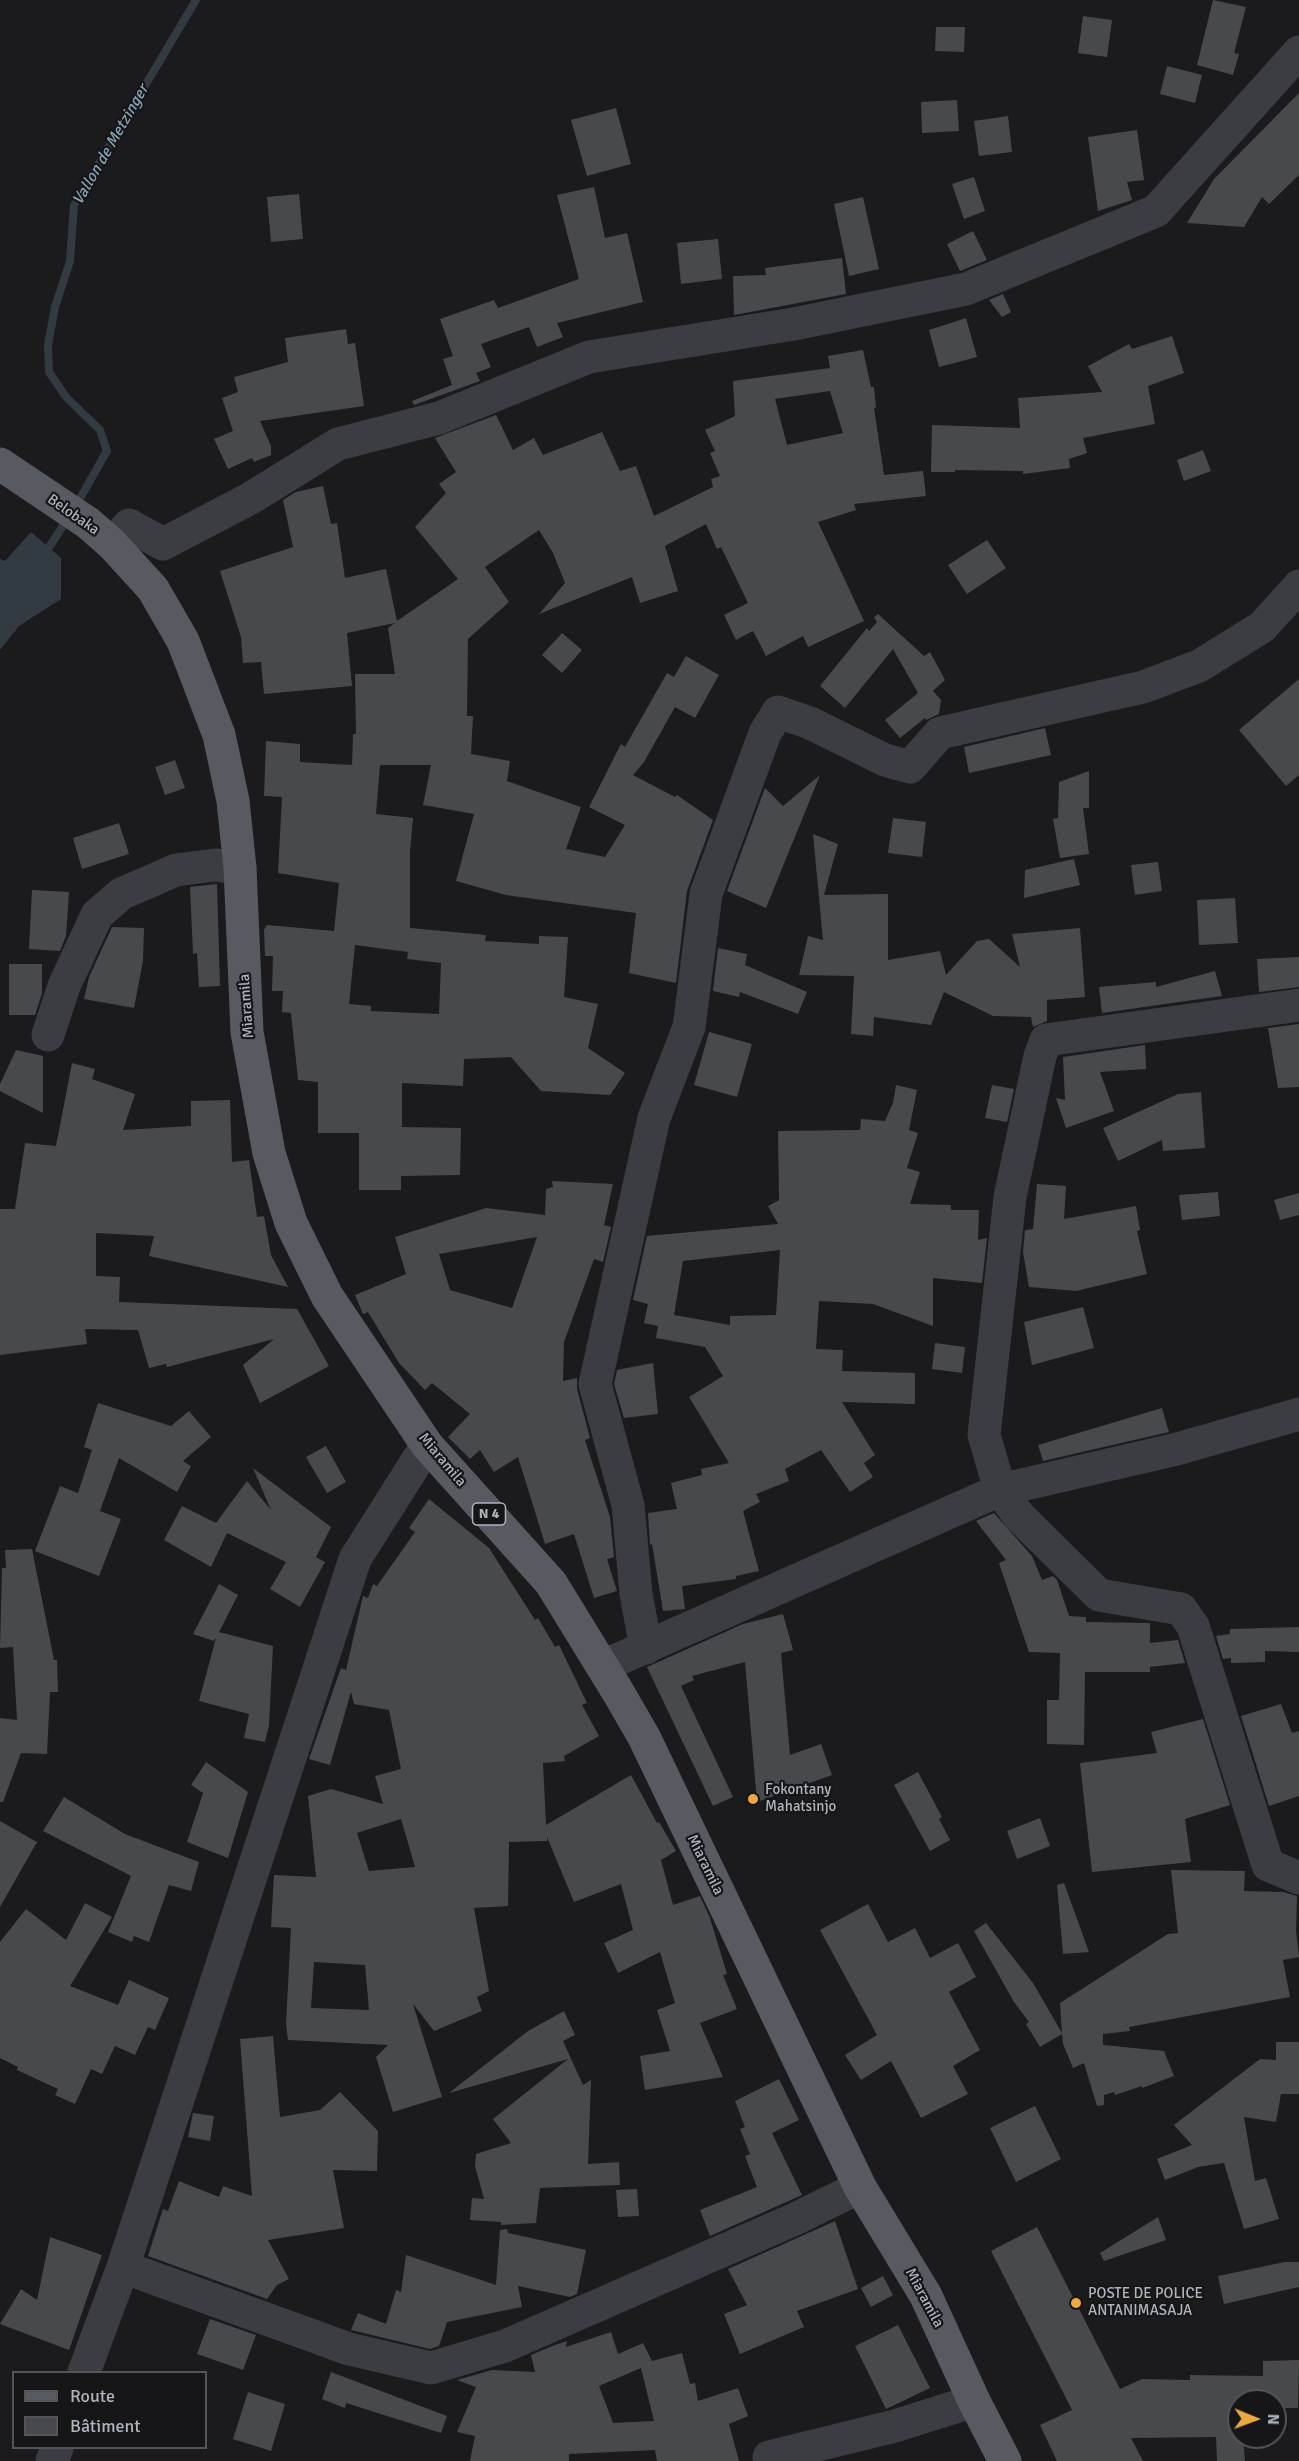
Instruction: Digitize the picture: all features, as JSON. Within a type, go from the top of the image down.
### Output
[{"type":"main road","name":"Belobaka","points":[[0,464],[88,523],[108,540]]},
{"type":"main road","name":"Miaramila","points":[[108,540],[153,589],[183,641],[219,735],[233,801],[240,868],[247,1032],[269,1153],[288,1213],[327,1296],[427,1445],[551,1583],[644,1737],[860,2187],[926,2296],[974,2401],[1005,2461]]},
{"type":"street","points":[[108,540],[129,525],[163,544],[251,498],[338,444],[439,418],[589,357],[794,324],[966,289],[1156,211],[1299,52]]},
{"type":"street","points":[[646,1648],[636,1594],[628,1505],[595,1384],[654,1118],[689,1026],[706,894],[765,733],[778,712],[810,723],[885,760],[910,767],[940,733],[1133,689],[1199,666],[1262,627],[1299,586]]},
{"type":"street","points":[[48,1035],[64,986],[97,915],[121,894],[176,870],[214,865],[240,868]]},
{"type":"street","points":[[1299,1005],[1046,1040],[1040,1056],[1010,1197],[984,1435],[1000,1490],[1019,1516],[1099,1595],[1181,1609],[1193,1626],[1268,1865],[1299,1878]]},
{"type":"street","points":[[603,1666],[1000,1490],[1177,1449],[1299,1414]]},
{"type":"street","points":[[85,2371],[123,2267],[355,1559],[427,1445]]},
{"type":"street","points":[[123,2267],[349,2349],[431,2368],[505,2346],[795,2219],[860,2187]]},
{"type":"street","points":[[769,2457],[895,2426],[974,2401]]},
{"type":"shaded area","points":[[31,532],[61,558],[61,599],[19,626],[0,650],[0,559],[5,561]]},
{"type":"building","points":[[1213,0],[1246,7],[1234,53],[1239,54],[1233,75],[1197,65]]},
{"type":"building","points":[[1083,16],[1112,20],[1107,57],[1078,53]]},
{"type":"building","points":[[936,27],[965,27],[964,52],[935,51]]},
{"type":"building","points":[[1167,66],[1202,75],[1195,103],[1160,94]]},
{"type":"building","points":[[1299,93],[1299,175],[1269,204],[1262,197],[1244,227],[1187,223],[1214,179]]},
{"type":"building","points":[[957,100],[959,131],[922,133],[921,102]]},
{"type":"building","points":[[616,108],[631,164],[587,176],[571,120]]},
{"type":"building","points":[[1008,116],[1012,152],[979,156],[974,121]]},
{"type":"building","points":[[1137,130],[1144,180],[1127,182],[1132,200],[1098,211],[1088,137]]},
{"type":"building","points":[[974,177],[985,211],[964,219],[952,184]]},
{"type":"building","points":[[594,187],[605,238],[627,233],[643,302],[557,323],[563,337],[537,347],[529,327],[481,344],[491,367],[476,373],[480,381],[414,405],[412,401],[452,385],[443,359],[453,356],[440,319],[494,300],[498,308],[579,279],[557,195]]},
{"type":"building","points":[[299,194],[303,239],[271,242],[267,197]]},
{"type":"building","points":[[863,197],[879,269],[849,276],[834,204]]},
{"type":"building","points":[[973,231],[987,260],[960,271],[947,244]]},
{"type":"building","points":[[718,239],[722,279],[681,284],[677,243]]},
{"type":"building","points":[[842,258],[846,294],[734,315],[733,276],[766,275],[765,268]]},
{"type":"building","points":[[1003,294],[1011,312],[1002,317],[989,300]]},
{"type":"building","points":[[966,318],[977,357],[939,367],[929,330]]},
{"type":"building","points":[[346,329],[348,344],[355,343],[364,406],[260,421],[271,446],[271,455],[254,462],[252,458],[228,469],[214,439],[233,431],[222,398],[238,392],[234,377],[288,362],[285,338]]},
{"type":"building","points":[[1172,336],[1184,373],[1148,386],[1155,424],[1083,438],[1087,453],[1069,459],[1070,468],[1023,474],[1023,471],[931,472],[932,425],[1020,428],[1018,398],[1102,392],[1088,366],[1129,344],[1132,349]]},
{"type":"building","points":[[863,350],[871,387],[874,387],[876,408],[874,408],[884,475],[923,471],[926,496],[854,504],[856,510],[818,522],[864,621],[808,647],[803,636],[766,656],[753,631],[736,640],[724,615],[748,603],[721,547],[717,549],[706,524],[665,546],[678,591],[640,603],[632,577],[539,614],[565,583],[553,553],[539,530],[485,567],[509,602],[468,639],[467,716],[473,716],[471,754],[510,761],[507,781],[581,807],[566,849],[605,857],[625,825],[589,807],[621,744],[625,747],[667,673],[674,677],[686,656],[719,675],[695,718],[675,707],[644,762],[633,775],[675,797],[677,795],[713,820],[687,891],[676,983],[629,973],[636,913],[506,895],[456,881],[474,814],[423,805],[431,765],[380,765],[376,814],[413,818],[410,852],[410,928],[486,935],[485,941],[539,944],[539,936],[568,937],[564,997],[598,1004],[588,1048],[625,1073],[610,1095],[541,1091],[511,1057],[464,1059],[463,1086],[402,1083],[402,1127],[461,1128],[460,1175],[401,1176],[401,1190],[359,1190],[359,1133],[318,1133],[318,1082],[298,1080],[291,1013],[282,1012],[283,991],[272,991],[273,956],[265,956],[264,930],[267,925],[334,931],[339,883],[278,873],[282,797],[264,796],[266,741],[300,744],[300,762],[352,765],[353,734],[356,734],[355,674],[395,674],[388,628],[395,623],[347,633],[352,686],[264,694],[261,662],[243,663],[241,637],[220,571],[293,547],[283,500],[296,492],[323,486],[331,524],[337,523],[345,578],[386,569],[397,621],[458,579],[415,527],[446,493],[439,484],[456,472],[435,438],[496,415],[513,450],[534,438],[543,455],[602,432],[620,471],[636,466],[654,516],[713,487],[711,479],[720,476],[710,453],[715,451],[705,430],[735,416],[733,381],[830,368],[828,356]],"holes":[[[830,391],[843,433],[787,445],[775,399]],[[355,945],[408,952],[407,959],[441,963],[439,1014],[371,1011],[371,1006],[349,1004]]]},
{"type":"building","points":[[1203,450],[1211,471],[1184,481],[1177,460]]},
{"type":"building","points":[[987,540],[1006,568],[967,594],[948,565]]},
{"type":"building","points":[[878,614],[924,656],[930,652],[945,680],[933,691],[941,700],[939,714],[926,720],[925,718],[900,738],[885,720],[918,693],[893,649],[845,708],[820,686],[867,628],[869,631],[877,622],[874,617]]},
{"type":"building","points":[[562,633],[582,650],[562,673],[542,655]]},
{"type":"building","points":[[1299,679],[1299,775],[1286,786],[1239,730]]},
{"type":"building","points":[[1045,728],[1051,755],[969,773],[964,747]]},
{"type":"building","points":[[175,760],[185,788],[165,795],[155,767]]},
{"type":"building","points":[[1089,771],[1089,808],[1083,808],[1089,854],[1060,858],[1053,819],[1058,818],[1059,782]]},
{"type":"building","points":[[820,775],[766,908],[727,891],[765,788],[783,806]]},
{"type":"building","points":[[893,818],[926,822],[922,857],[888,853]]},
{"type":"building","points":[[119,823],[129,854],[82,869],[73,838]]},
{"type":"building","points":[[813,834],[838,844],[824,895],[888,894],[888,960],[940,951],[946,975],[977,941],[989,939],[1020,967],[1012,934],[1080,928],[1085,997],[1047,1000],[1047,1021],[1033,1027],[1031,1017],[993,1016],[944,992],[931,1025],[874,1017],[873,1036],[851,1034],[854,976],[799,975],[808,936],[823,940]]},
{"type":"building","points":[[1074,859],[1080,885],[1024,898],[1025,870]]},
{"type":"building","points":[[1158,862],[1162,891],[1135,895],[1131,865]]},
{"type":"building","points":[[217,884],[220,986],[199,987],[197,953],[193,954],[190,887]]},
{"type":"building","points":[[32,890],[69,892],[66,936],[60,951],[29,949]]},
{"type":"building","points":[[1235,898],[1238,943],[1199,945],[1197,900]]},
{"type":"building","points":[[112,927],[144,928],[143,961],[134,1008],[84,999],[89,977]]},
{"type":"building","points":[[718,948],[747,954],[745,965],[807,992],[798,1014],[740,992],[739,997],[713,991]]},
{"type":"building","points":[[1299,957],[1299,987],[1259,992],[1257,959]]},
{"type":"building","points":[[9,964],[42,964],[42,993],[35,1015],[9,1015]]},
{"type":"building","points":[[1215,971],[1222,996],[1102,1013],[1099,987],[1156,982],[1156,987]]},
{"type":"building","points":[[1299,1024],[1299,1087],[1278,1088],[1268,1028]]},
{"type":"building","points":[[709,1032],[752,1044],[737,1097],[694,1085]]},
{"type":"building","points":[[1145,1045],[1146,1069],[1100,1072],[1114,1111],[1066,1128],[1056,1098],[1065,1100],[1063,1057]]},
{"type":"building","points":[[16,1050],[43,1056],[43,1113],[0,1091],[0,1084]]},
{"type":"building","points":[[72,1063],[95,1069],[92,1079],[135,1094],[123,1130],[191,1126],[191,1101],[230,1100],[232,1162],[249,1160],[257,1217],[264,1216],[271,1255],[288,1287],[149,1256],[154,1236],[96,1233],[96,1276],[120,1277],[119,1302],[297,1309],[329,1366],[260,1403],[243,1365],[274,1339],[167,1367],[166,1364],[149,1368],[138,1330],[85,1329],[87,1344],[0,1355],[0,1209],[15,1209],[25,1143],[56,1146]]},
{"type":"building","points":[[896,1085],[917,1090],[909,1130],[918,1133],[907,1168],[920,1172],[910,1204],[951,1205],[951,1210],[979,1210],[978,1240],[987,1238],[982,1283],[933,1278],[933,1326],[873,1304],[819,1301],[816,1349],[843,1350],[842,1371],[915,1373],[915,1404],[842,1402],[875,1455],[864,1463],[873,1477],[850,1492],[821,1450],[785,1469],[789,1481],[756,1494],[760,1502],[743,1511],[759,1571],[736,1576],[736,1579],[682,1586],[685,1609],[663,1611],[652,1544],[650,1545],[648,1513],[677,1509],[671,1483],[702,1475],[701,1469],[729,1463],[689,1397],[723,1376],[705,1347],[656,1338],[658,1326],[644,1323],[648,1304],[633,1300],[647,1236],[778,1224],[768,1206],[779,1200],[778,1131],[860,1130],[861,1119],[885,1121],[893,1103]],"holes":[[[780,1250],[776,1315],[730,1316],[730,1325],[674,1315],[683,1261]]]},
{"type":"building","points":[[992,1085],[1014,1089],[1007,1122],[985,1118]]},
{"type":"building","points":[[1201,1092],[1205,1148],[1163,1151],[1162,1140],[1118,1161],[1103,1128],[1178,1094]]},
{"type":"building","points":[[552,1181],[613,1184],[604,1225],[611,1227],[603,1262],[594,1259],[564,1342],[563,1381],[577,1378],[577,1389],[590,1438],[585,1440],[610,1517],[614,1557],[607,1559],[617,1591],[594,1598],[574,1534],[545,1544],[518,1457],[494,1472],[480,1450],[470,1459],[448,1437],[470,1414],[432,1383],[425,1390],[399,1363],[368,1312],[363,1314],[355,1295],[406,1274],[395,1237],[486,1208],[545,1215],[546,1189],[553,1187]],"holes":[[[537,1237],[512,1308],[450,1290],[439,1254]]]},
{"type":"building","points":[[1037,1184],[1066,1186],[1064,1219],[1136,1206],[1140,1230],[1137,1231],[1147,1274],[1076,1291],[1029,1287],[1023,1252],[1025,1230],[1033,1229]]},
{"type":"building","points":[[1218,1192],[1220,1216],[1182,1220],[1179,1195]]},
{"type":"building","points":[[1299,1193],[1299,1215],[1280,1220],[1274,1200]]},
{"type":"building","points":[[1083,1307],[1094,1348],[1032,1365],[1024,1322]]},
{"type":"building","points":[[935,1343],[965,1347],[962,1373],[932,1369]]},
{"type":"building","points":[[653,1363],[658,1414],[624,1418],[614,1384],[617,1370]]},
{"type":"building","points":[[98,1403],[171,1426],[189,1411],[211,1437],[183,1461],[191,1466],[177,1492],[119,1458],[100,1511],[121,1519],[99,1576],[35,1551],[60,1486],[78,1493],[92,1450],[84,1447]]},
{"type":"building","points":[[1162,1408],[1169,1432],[1043,1461],[1038,1445]]},
{"type":"building","points":[[326,1446],[346,1482],[327,1493],[306,1457]]},
{"type":"building","points":[[253,1468],[331,1527],[316,1557],[325,1562],[300,1607],[270,1589],[286,1562],[227,1533],[211,1567],[164,1540],[182,1506],[216,1523],[247,1481],[271,1510]]},
{"type":"building","points":[[429,1499],[489,1548],[535,1620],[538,1618],[555,1647],[559,1645],[587,1703],[582,1705],[599,1736],[564,1756],[565,1761],[543,1763],[546,1825],[631,1775],[657,1823],[659,1822],[676,1851],[661,1860],[673,1905],[700,1896],[710,1918],[727,1974],[723,1975],[737,2009],[700,2023],[723,2077],[645,2090],[640,2056],[670,2051],[657,2010],[675,2003],[660,1952],[618,1973],[604,1943],[633,1930],[621,1884],[574,1902],[547,1837],[547,1841],[509,1842],[508,1906],[474,1908],[489,1991],[477,1997],[482,2011],[434,2031],[413,2004],[442,2097],[393,2112],[376,2057],[388,2045],[288,2040],[286,2024],[291,1928],[271,1927],[274,1875],[316,1877],[308,1796],[331,1789],[383,1804],[375,1776],[401,1769],[389,1710],[354,1704],[351,1692],[330,1765],[309,1759],[341,1668],[346,1670],[363,1596],[368,1598],[373,1584],[377,1586],[415,1532],[409,1528]],"holes":[[[401,1819],[415,1867],[369,1871],[357,1833]],[[314,1962],[365,1965],[369,2010],[311,2008]]]},
{"type":"building","points":[[994,1513],[1032,1556],[1042,1580],[1053,1576],[1057,1580],[1069,1616],[1086,1617],[1086,1622],[1150,1623],[1150,1643],[1178,1640],[1185,1663],[1150,1667],[1150,1672],[1085,1672],[1084,1745],[1047,1744],[1047,1700],[1059,1700],[1060,1653],[1029,1652],[999,1563],[1006,1560],[976,1521]]},
{"type":"building","points":[[32,1549],[54,1660],[57,1660],[58,1692],[50,1692],[47,1754],[21,1753],[3,1802],[0,1802],[0,1718],[17,1720],[13,1647],[0,1648],[2,1568],[6,1568],[5,1550]]},
{"type":"building","points":[[219,1584],[238,1595],[219,1632],[273,1646],[269,1725],[265,1742],[244,1738],[249,1714],[199,1701],[216,1638],[214,1641],[193,1634]]},
{"type":"building","points":[[783,1614],[793,1650],[781,1653],[790,1755],[821,1744],[832,1775],[757,1802],[745,1662],[692,1676],[694,1680],[681,1686],[733,1797],[713,1806],[647,1667],[743,1624]]},
{"type":"building","points":[[1299,1627],[1299,1652],[1265,1651],[1265,1662],[1231,1663],[1231,1658],[1223,1659],[1216,1636],[1230,1634],[1230,1629]]},
{"type":"building","points":[[1281,1704],[1292,1733],[1299,1731],[1299,1796],[1269,1806],[1241,1716]]},
{"type":"building","points":[[1203,1719],[1230,1805],[1185,1819],[1191,1862],[1092,1872],[1080,1763],[1157,1753],[1151,1732]]},
{"type":"building","points":[[206,1762],[248,1792],[228,1858],[187,1842],[203,1793],[191,1785]]},
{"type":"building","points":[[918,1772],[942,1817],[939,1819],[950,1840],[930,1851],[894,1785]]},
{"type":"building","points":[[64,1797],[125,1834],[199,1862],[191,1891],[169,1885],[149,1942],[134,1936],[132,1942],[108,1932],[131,1876],[43,1831]]},
{"type":"building","points":[[1040,1818],[1050,1846],[1017,1859],[1007,1831]]},
{"type":"building","points":[[0,1821],[37,1842],[0,1907]]},
{"type":"building","points":[[1171,1870],[1245,1871],[1244,1891],[1283,1892],[1297,1896],[1296,1931],[1299,1957],[1283,1960],[1290,1997],[1129,2027],[1130,2031],[1103,2034],[1103,2045],[1164,2051],[1174,2076],[1142,2088],[1142,2086],[1115,2095],[1114,2092],[1104,2095],[1104,2105],[1097,2106],[1084,2063],[1073,2068],[1063,2044],[1062,2034],[1040,2047],[1026,2024],[1029,2022],[1014,2002],[974,1931],[986,1923],[1033,1983],[1062,2033],[1060,2003],[1168,1934],[1178,1933]]},
{"type":"building","points":[[1064,1883],[1089,1952],[1063,1954],[1057,1885]]},
{"type":"building","points":[[85,1903],[112,1917],[70,1986],[118,2005],[129,1980],[169,1998],[155,2030],[148,2027],[135,2055],[115,2046],[102,2074],[91,2069],[75,2104],[55,2095],[58,2089],[17,2070],[18,2067],[0,2058],[0,1942],[26,1909],[66,1940]]},
{"type":"building","points":[[868,1904],[888,1942],[915,1928],[930,1958],[958,1943],[976,1977],[949,1992],[980,2050],[953,2066],[968,2094],[921,2118],[891,2061],[861,2080],[845,2055],[877,2035],[820,1930]]},
{"type":"building","points":[[564,2011],[575,2035],[563,2041],[583,2085],[591,2080],[588,2164],[619,2162],[620,2185],[540,2188],[536,2223],[501,2225],[501,2222],[470,2220],[472,2198],[484,2199],[475,2166],[476,2154],[511,2143],[493,2119],[568,2059],[449,2093],[528,2031]]},
{"type":"building","points":[[273,2036],[280,2117],[320,2110],[340,2092],[378,2131],[377,2171],[333,2170],[344,2228],[268,2240],[289,2279],[277,2285],[267,2299],[148,2256],[163,2209],[168,2211],[179,2181],[219,2197],[223,2186],[252,2196],[240,2039]]},
{"type":"building","points":[[1276,2042],[1299,2042],[1299,2094],[1281,2094],[1276,2122],[1244,2117],[1255,2181],[1266,2178],[1279,2219],[1244,2229],[1224,2163],[1198,2167],[1165,2180],[1157,2159],[1192,2145],[1174,2125],[1260,2059],[1276,2060]]},
{"type":"building","points":[[779,2079],[799,2120],[772,2133],[802,2195],[710,2236],[700,2210],[757,2187],[745,2156],[750,2154],[740,2129],[745,2127],[735,2101]]},
{"type":"building","points":[[1035,2106],[1061,2159],[1016,2182],[990,2128]]},
{"type":"building","points":[[193,2113],[214,2116],[210,2141],[188,2137]]},
{"type":"building","points":[[637,2189],[639,2216],[618,2217],[616,2190]]},
{"type":"building","points":[[1158,2217],[1166,2240],[1104,2261],[1100,2253]]},
{"type":"building","points":[[835,2221],[858,2289],[797,2311],[804,2327],[740,2354],[724,2314],[747,2305],[728,2269]]},
{"type":"building","points":[[1037,2227],[1120,2389],[1142,2379],[1190,2380],[1190,2375],[1263,2376],[1263,2361],[1299,2360],[1298,2408],[1287,2408],[1287,2389],[1227,2389],[1227,2449],[1244,2449],[1245,2461],[1217,2461],[1216,2437],[1131,2438],[1143,2461],[1057,2461],[1040,2425],[1072,2410],[991,2251]]},
{"type":"building","points":[[507,2229],[508,2233],[586,2250],[577,2294],[570,2297],[518,2286],[522,2307],[447,2322],[439,2346],[430,2349],[351,2330],[358,2313],[386,2324],[396,2290],[401,2292],[406,2255],[496,2285],[500,2230]]},
{"type":"building","points":[[50,2237],[102,2255],[69,2350],[0,2324],[21,2289],[37,2300]]},
{"type":"building","points":[[1285,2262],[1299,2262],[1299,2287],[1224,2304],[1218,2276]]},
{"type":"building","points":[[883,2276],[893,2295],[871,2307],[861,2288]]},
{"type":"building","points":[[210,2319],[256,2335],[243,2370],[197,2354]]},
{"type":"building","points":[[898,2325],[930,2388],[886,2409],[855,2346]]},
{"type":"building","points":[[611,2332],[618,2354],[643,2343],[652,2361],[682,2353],[690,2384],[695,2383],[698,2401],[738,2388],[748,2416],[729,2424],[739,2461],[657,2461],[655,2450],[569,2454],[569,2461],[470,2461],[475,2436],[457,2432],[476,2387],[457,2380],[492,2370],[535,2372],[531,2355],[567,2341],[566,2347]],"holes":[[[641,2368],[654,2421],[613,2423],[599,2386]]]},
{"type":"building","points":[[331,2372],[447,2416],[441,2433],[346,2403],[345,2408],[322,2399]]},
{"type":"building","points":[[248,2392],[285,2404],[271,2451],[233,2439]]},
{"type":"waterway","name":"Vallon de Metzinger","points":[[75,507],[107,451],[100,430],[66,397],[49,372],[48,345],[55,307],[70,261],[74,205],[196,0]]},
{"type":"waterway","name":"Vallon de Metzinger","points":[[44,555],[68,518]]},
{"type":"place","name":"Fokontany Mahatsinjo","points":[[753,1799]]},
{"type":"place","name":"POSTE DE POLICE ANTANIMASAJA","points":[[1076,2303]]}]
